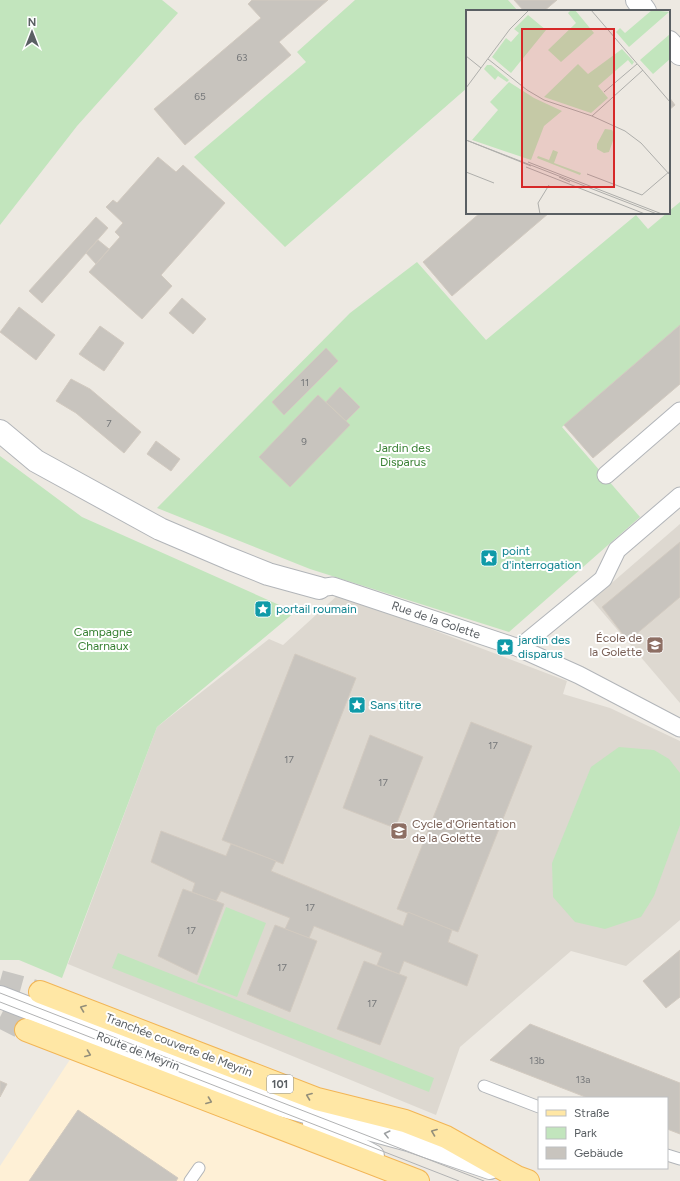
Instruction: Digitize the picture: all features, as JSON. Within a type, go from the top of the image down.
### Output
[{"type":"main road","name":"Tranchée couverte de Meyrin","points":[[40,992],[317,1099],[412,1124],[446,1137],[523,1179]]},
{"type":"main road","points":[[26,1030],[417,1181]]},
{"type":"street","points":[[637,0],[644,10]]},
{"type":"street","points":[[670,43],[680,54]]},
{"type":"street","points":[[606,475],[680,411]]},
{"type":"street","points":[[0,431],[36,461],[160,529],[268,574],[319,588]]},
{"type":"street","points":[[519,648],[603,579],[617,550],[680,496]]},
{"type":"street","name":"Rue de la Golette","points":[[319,588],[332,586],[519,648],[579,675],[680,728]]},
{"type":"street","name":"Route de Meyrin","points":[[0,998],[276,1104]]},
{"type":"street","points":[[276,1104],[408,1140],[523,1179]]},
{"type":"street","points":[[276,1104],[319,1126],[417,1181]]},
{"type":"lane","points":[[484,1086],[538,1107]]},
{"type":"lane","points":[[668,1155],[680,1160]]},
{"type":"lane","points":[[190,1181],[199,1168]]},
{"type":"shaded area","name":"École de la Golette","points":[[680,524],[680,703],[592,600]]},
{"type":"shaded area","name":"Cycle d'Orientation de la Golette","points":[[339,594],[567,681],[563,694],[610,708],[680,741],[680,920],[626,966],[571,951],[460,1047],[436,1115],[68,964],[157,727],[269,639],[283,645]]},
{"type":"shaded area","points":[[71,1058],[389,1181],[0,1181],[0,1166]]},
{"type":"green space","points":[[0,0],[162,0],[178,13],[77,126],[0,225]]},
{"type":"green space","points":[[355,0],[508,0],[517,10],[466,10],[466,89],[285,247],[194,157],[306,62],[297,52]]},
{"type":"green space","name":"Jardin des Disparus","points":[[680,202],[680,325],[562,427],[640,517],[509,632],[310,569],[157,508],[350,313],[417,262],[486,340],[636,215],[648,229],[666,214],[670,214],[670,210]]},
{"type":"green space","name":"Campagne Charnaux","points":[[0,456],[82,517],[295,612],[157,727],[62,978],[19,960],[0,960]]},
{"type":"green space","points":[[619,747],[654,750],[669,759],[680,773],[680,825],[654,896],[641,917],[605,929],[575,922],[553,897],[552,863],[591,767]]},
{"type":"green space","points":[[226,907],[266,923],[237,997],[197,982]]},
{"type":"green space","points":[[118,953],[434,1078],[429,1092],[112,968]]},
{"type":"building","points":[[252,0],[328,0],[279,42],[291,55],[185,145],[154,109],[261,18],[248,4]]},
{"type":"building","points":[[514,0],[557,0],[545,10],[523,10]]},
{"type":"building","points":[[670,98],[675,105],[670,109]]},
{"type":"building","points":[[158,157],[176,172],[183,165],[225,203],[161,275],[172,286],[142,319],[89,272],[120,237],[115,232],[123,223],[106,207],[113,200],[117,203]]},
{"type":"building","points":[[479,214],[548,214],[452,296],[423,262]]},
{"type":"building","points":[[96,217],[108,228],[42,303],[29,291]]},
{"type":"building","points":[[98,240],[109,249],[96,264],[86,253]]},
{"type":"building","points":[[182,298],[206,319],[193,334],[169,313]]},
{"type":"building","points":[[19,307],[55,335],[36,360],[0,332]]},
{"type":"building","points":[[680,325],[680,384],[593,458],[564,425]]},
{"type":"building","points":[[100,326],[124,343],[104,371],[79,354]]},
{"type":"building","points":[[326,348],[338,361],[284,415],[272,402]]},
{"type":"building","points":[[71,379],[90,389],[141,432],[124,453],[76,413],[56,401]]},
{"type":"building","points":[[340,387],[360,407],[346,421],[326,402]]},
{"type":"building","points":[[318,395],[350,425],[290,487],[259,457]]},
{"type":"building","points":[[156,441],[180,459],[171,471],[147,454]]},
{"type":"building","points":[[680,542],[680,597],[628,641],[602,607]]},
{"type":"building","points":[[295,654],[356,678],[283,864],[222,840]]},
{"type":"building","points":[[471,722],[532,746],[458,932],[397,909]]},
{"type":"building","points":[[370,735],[423,757],[395,828],[343,808]]},
{"type":"building","points":[[161,831],[226,856],[231,844],[276,861],[271,871],[403,926],[408,912],[452,930],[448,942],[478,955],[467,986],[404,961],[399,974],[377,965],[382,953],[314,926],[309,938],[285,929],[290,918],[221,891],[216,901],[192,892],[195,883],[151,862]]},
{"type":"building","points":[[183,889],[224,904],[197,975],[158,956]]},
{"type":"building","points":[[275,925],[317,941],[290,1012],[247,994]]},
{"type":"building","points":[[680,950],[680,997],[666,1008],[643,981]]},
{"type":"building","points":[[364,961],[407,977],[380,1045],[337,1029]]},
{"type":"building","points":[[530,1024],[680,1083],[680,1134],[668,1129],[668,1097],[585,1097],[490,1060]]},
{"type":"building","points":[[0,1081],[7,1084],[0,1097]]},
{"type":"building","points":[[78,1110],[178,1178],[176,1181],[29,1181]]},
{"type":"tunnel","points":[[0,981],[40,992]]},
{"type":"tunnel","points":[[0,1017],[26,1030]]},
{"type":"tram line","points":[[0,993],[484,1181]]},
{"type":"tram line","points":[[0,1002],[459,1181]]},
{"type":"place","name":"point d'interrogation","points":[[489,558]]},
{"type":"place","name":"portail roumain","points":[[263,609]]},
{"type":"place","name":"École de la Golette","points":[[655,645]]},
{"type":"place","name":"jardin des disparus","points":[[505,647]]},
{"type":"place","name":"Sans titre","points":[[357,705]]},
{"type":"place","name":"Cycle d'Orientation de la Golette","points":[[399,831]]}]
